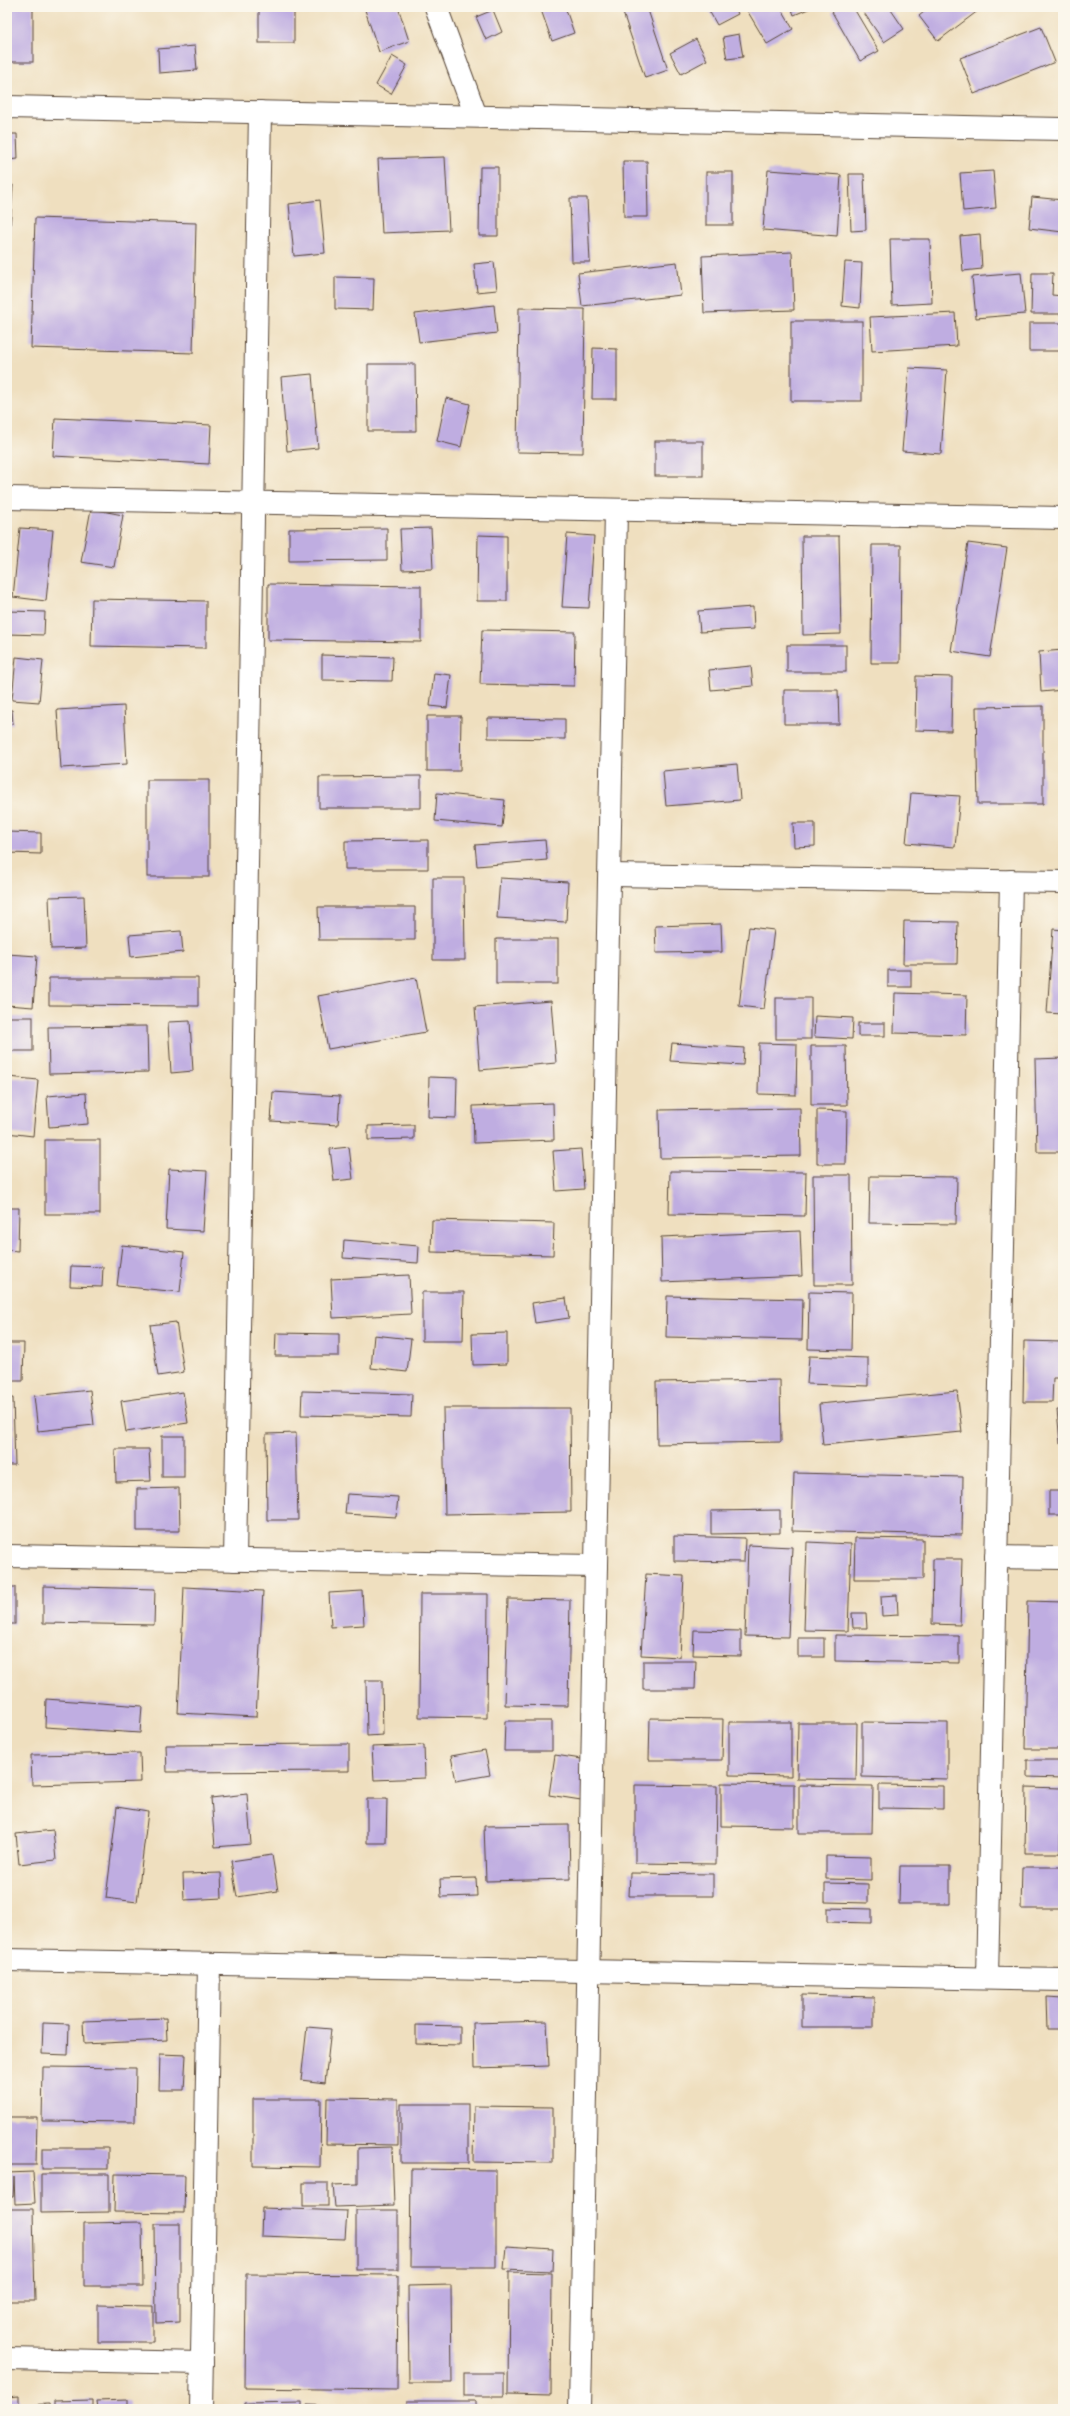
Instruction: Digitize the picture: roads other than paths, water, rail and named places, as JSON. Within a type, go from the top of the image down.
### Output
[{"type":"street","points":[[436,7],[476,116]]},
{"type":"street","points":[[7,107],[476,116],[1063,130]]},
{"type":"street","points":[[235,1560],[260,112]]},
{"type":"street","points":[[7,498],[1063,518]]},
{"type":"street","points":[[580,2409],[616,510]]},
{"type":"street","points":[[610,875],[1063,882]]},
{"type":"street","points":[[987,1978],[1011,881]]},
{"type":"street","points":[[7,1556],[596,1566]]},
{"type":"street","points":[[996,1557],[1063,1558]]},
{"type":"street","points":[[7,1960],[1063,1980]]},
{"type":"street","points":[[201,2409],[209,1964]]},
{"type":"street","points":[[7,2359],[202,2363]]}]
